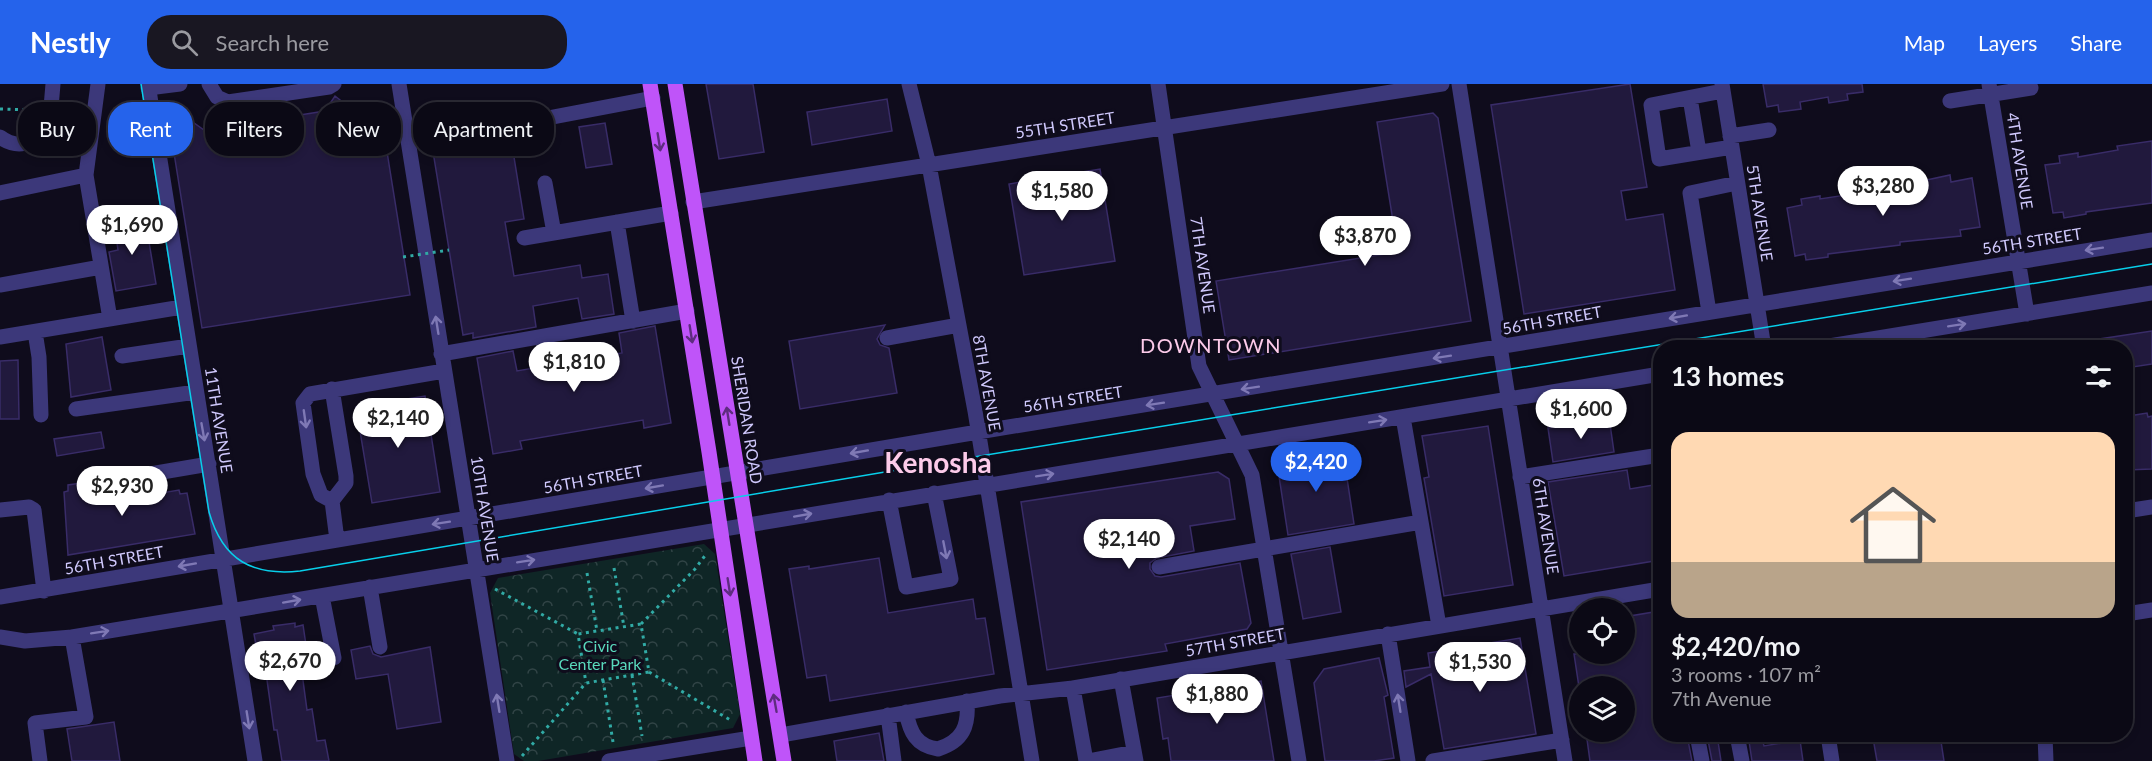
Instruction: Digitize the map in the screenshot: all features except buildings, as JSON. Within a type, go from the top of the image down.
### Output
[{"type":"main road","name":"SHERIDAN ROAD","points":[[675,84],[784,761]]},
{"type":"main road","points":[[651,91],[687,311],[755,761]]},
{"type":"street","points":[[52,102],[53,84]]},
{"type":"street","points":[[98,84],[86,176],[110,319]]},
{"type":"street","points":[[148,86],[180,84]]},
{"type":"street","points":[[209,84],[217,97],[228,102],[329,87],[334,84]]},
{"type":"street","name":"10TH AVENUE","points":[[399,84],[467,519],[514,759]]},
{"type":"street","name":"8TH AVENUE","points":[[909,84],[929,165],[959,325],[1032,761]]},
{"type":"street","name":"7TH AVENUE","points":[[1158,84],[1199,366],[1252,475],[1299,761]]},
{"type":"street","name":"55TH STREET","points":[[693,202],[1442,84]]},
{"type":"street","name":"6TH AVENUE","points":[[1459,84],[1565,761]]},
{"type":"street","name":"11TH AVENUE","points":[[148,86],[255,761]]},
{"type":"street","points":[[1722,87],[1690,98],[1651,105],[1659,159],[1699,152],[1769,130]]},
{"type":"street","name":"5TH AVENUE","points":[[1722,87],[1763,340]]},
{"type":"street","points":[[1950,100],[1990,89],[2031,88]]},
{"type":"street","name":"4TH AVENUE","points":[[1990,89],[2027,314]]},
{"type":"street","points":[[554,117],[651,91]]},
{"type":"street","points":[[1690,98],[1699,152]]},
{"type":"street","points":[[0,137],[18,144]]},
{"type":"street","points":[[0,193],[86,176]]},
{"type":"street","points":[[545,183],[554,233]]},
{"type":"street","points":[[1710,312],[1690,194],[1737,183]]},
{"type":"street","points":[[524,238],[671,213]]},
{"type":"street","points":[[617,222],[633,321]]},
{"type":"street","name":"56TH STREET","points":[[0,597],[978,432],[2152,240]]},
{"type":"street","points":[[0,285],[101,267]]},
{"type":"street","points":[[1866,340],[2152,293]]},
{"type":"street","points":[[0,337],[182,307]]},
{"type":"street","points":[[441,354],[687,311]]},
{"type":"street","points":[[887,338],[959,325]]},
{"type":"street","points":[[35,332],[39,357],[41,415]]},
{"type":"street","points":[[122,356],[189,346]]},
{"type":"street","points":[[332,501],[321,495],[313,474],[303,403],[310,394],[444,371]]},
{"type":"street","points":[[0,646],[25,641],[72,637],[1653,375]]},
{"type":"street","points":[[332,389],[346,476],[346,483],[332,501],[337,540]]},
{"type":"street","points":[[76,409],[196,392]]},
{"type":"street","points":[[1403,417],[1439,626]]},
{"type":"street","points":[[1520,477],[1653,456]]},
{"type":"street","points":[[115,480],[209,464]]},
{"type":"street","points":[[889,500],[906,587],[951,579],[934,493]]},
{"type":"street","points":[[0,510],[29,507],[34,510],[44,591]]},
{"type":"street","points":[[2133,511],[2152,507]]},
{"type":"street","points":[[1160,567],[1421,522]]},
{"type":"street","points":[[370,587],[380,647]]},
{"type":"street","name":"57TH STREET","points":[[781,735],[967,701],[1072,688],[1653,590]]},
{"type":"street","points":[[322,596],[334,658]]},
{"type":"street","points":[[2133,613],[2152,610]]},
{"type":"street","points":[[1388,634],[1408,761]]},
{"type":"street","points":[[40,761],[35,723],[86,717],[72,637]]},
{"type":"street","points":[[0,638],[25,641]]},
{"type":"street","points":[[1072,688],[1087,761],[1135,757],[1121,679]]},
{"type":"street","points":[[906,712],[913,735],[920,743],[938,749],[958,740],[965,731],[967,701]]},
{"type":"street","points":[[888,715],[894,761]]},
{"type":"street","points":[[609,761],[751,738]]},
{"type":"street","points":[[1433,761],[1562,740]]},
{"type":"street","points":[[1698,742],[1702,761]]},
{"type":"street","points":[[1738,742],[1742,761]]},
{"type":"street","points":[[1829,742],[1832,761]]},
{"type":"street","points":[[2045,742],[2046,761]]},
{"type":"path","points":[[0,109],[18,110]]},
{"type":"path","points":[[404,257],[449,250]]},
{"type":"path","points":[[495,589],[578,634],[624,627],[640,624],[695,569],[708,551]]},
{"type":"path","points":[[614,568],[624,627]]},
{"type":"path","points":[[587,573],[597,631]]},
{"type":"path","points":[[640,624],[649,672]]},
{"type":"path","points":[[578,634],[586,683]]},
{"type":"path","points":[[514,759],[586,683],[649,672],[734,722]]},
{"type":"path","points":[[632,675],[642,736]]},
{"type":"path","points":[[603,680],[613,742]]},
{"type":"green space","name":"Civic Center Park","points":[[704,544],[715,554],[740,714],[733,728],[538,761],[524,761],[514,754],[490,593],[498,578]]},
{"type":"tram line","points":[[141,84],[209,512],[215,529],[232,554],[242,562],[268,571],[300,571],[1653,346]]},
{"type":"tram line","points":[[1688,340],[2152,264]]},
{"type":"district","name":"DOWNTOWN","points":[[1211,346]]},
{"type":"district","name":"Kenosha","points":[[938,463]]}]
